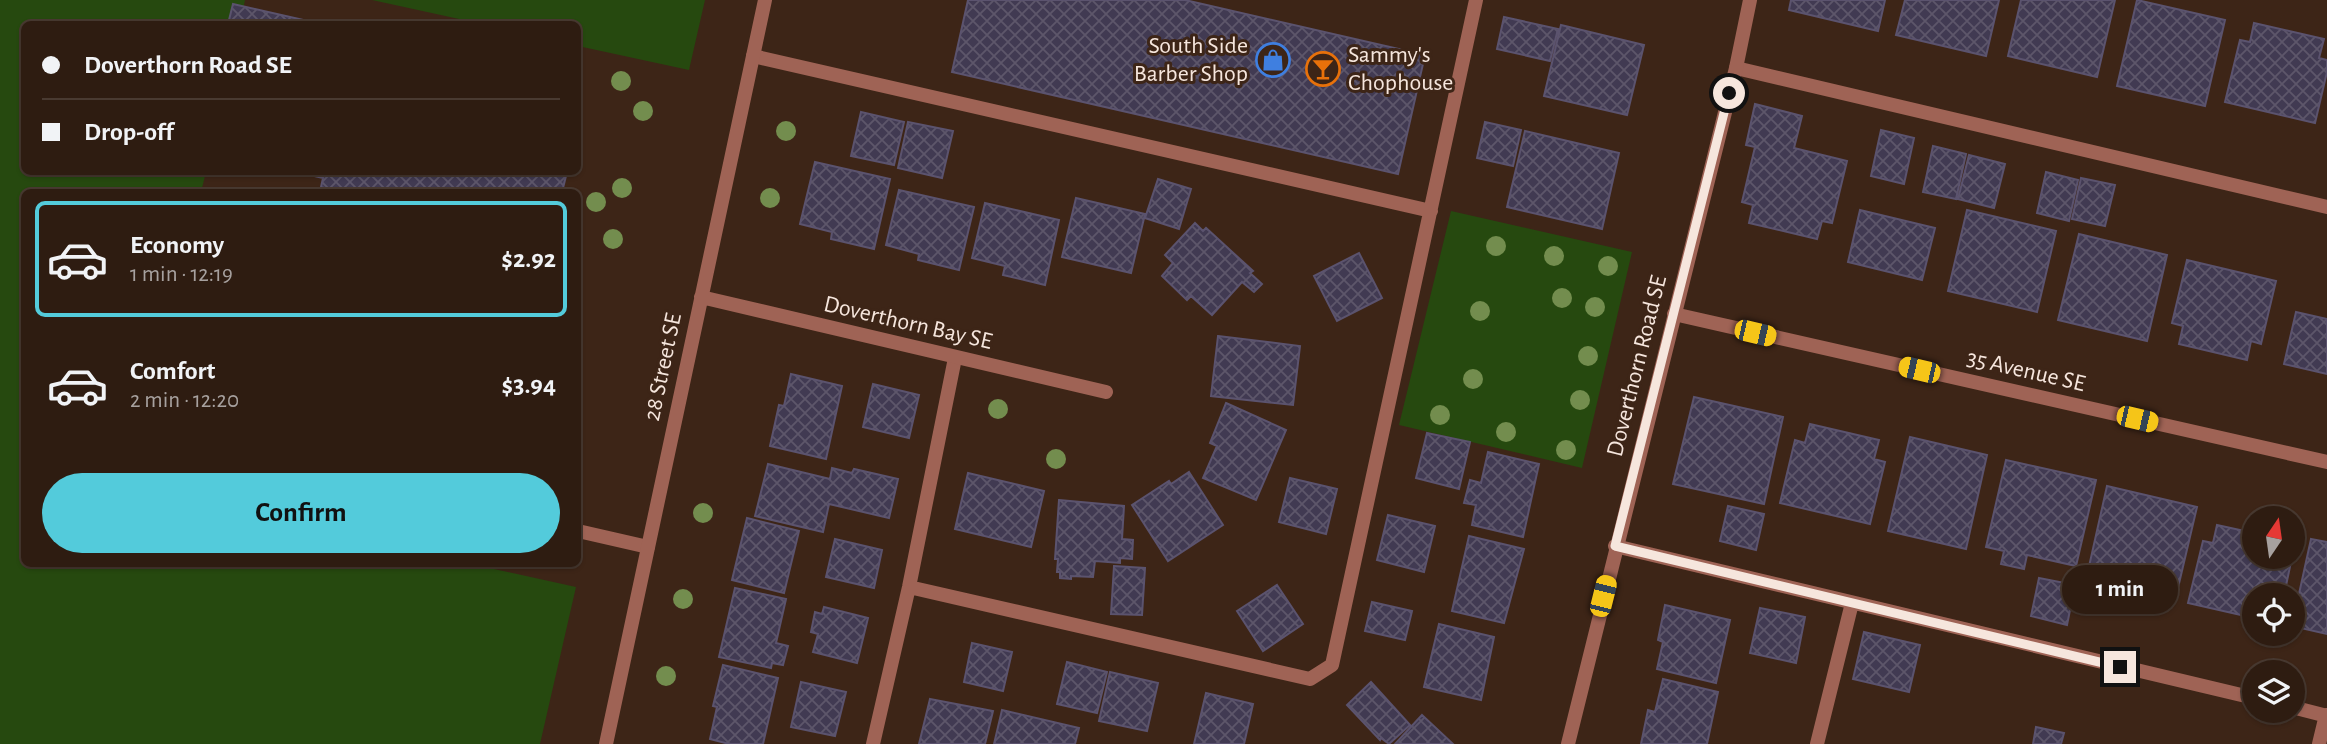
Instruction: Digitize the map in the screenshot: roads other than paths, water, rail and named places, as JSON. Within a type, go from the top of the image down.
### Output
[{"type":"street","name":"28 Street SE","points":[[606,744],[765,0]]},
{"type":"street","points":[[909,587],[1310,679],[1332,664],[1476,0]]},
{"type":"street","name":"Doverthorn Road SE","points":[[1567,744],[1751,0]]},
{"type":"street","points":[[753,56],[1431,211]]},
{"type":"street","points":[[1735,68],[2327,208]]},
{"type":"street","name":"Doverthorn Bay SE","points":[[701,297],[1106,392]]},
{"type":"street","name":"35 Avenue SE","points":[[1674,314],[2327,462]]},
{"type":"street","points":[[873,744],[909,587],[955,358]]},
{"type":"street","points":[[581,532],[648,547]]},
{"type":"street","points":[[1615,546],[2242,695]]},
{"type":"street","points":[[1817,744],[1852,603]]},
{"type":"street","points":[[2305,710],[2326,715],[2319,744]]},
{"type":"place","name":"South Side Barber Shop","points":[[1273,60]]},
{"type":"place","name":"Sammy's Chophouse","points":[[1323,69]]}]
